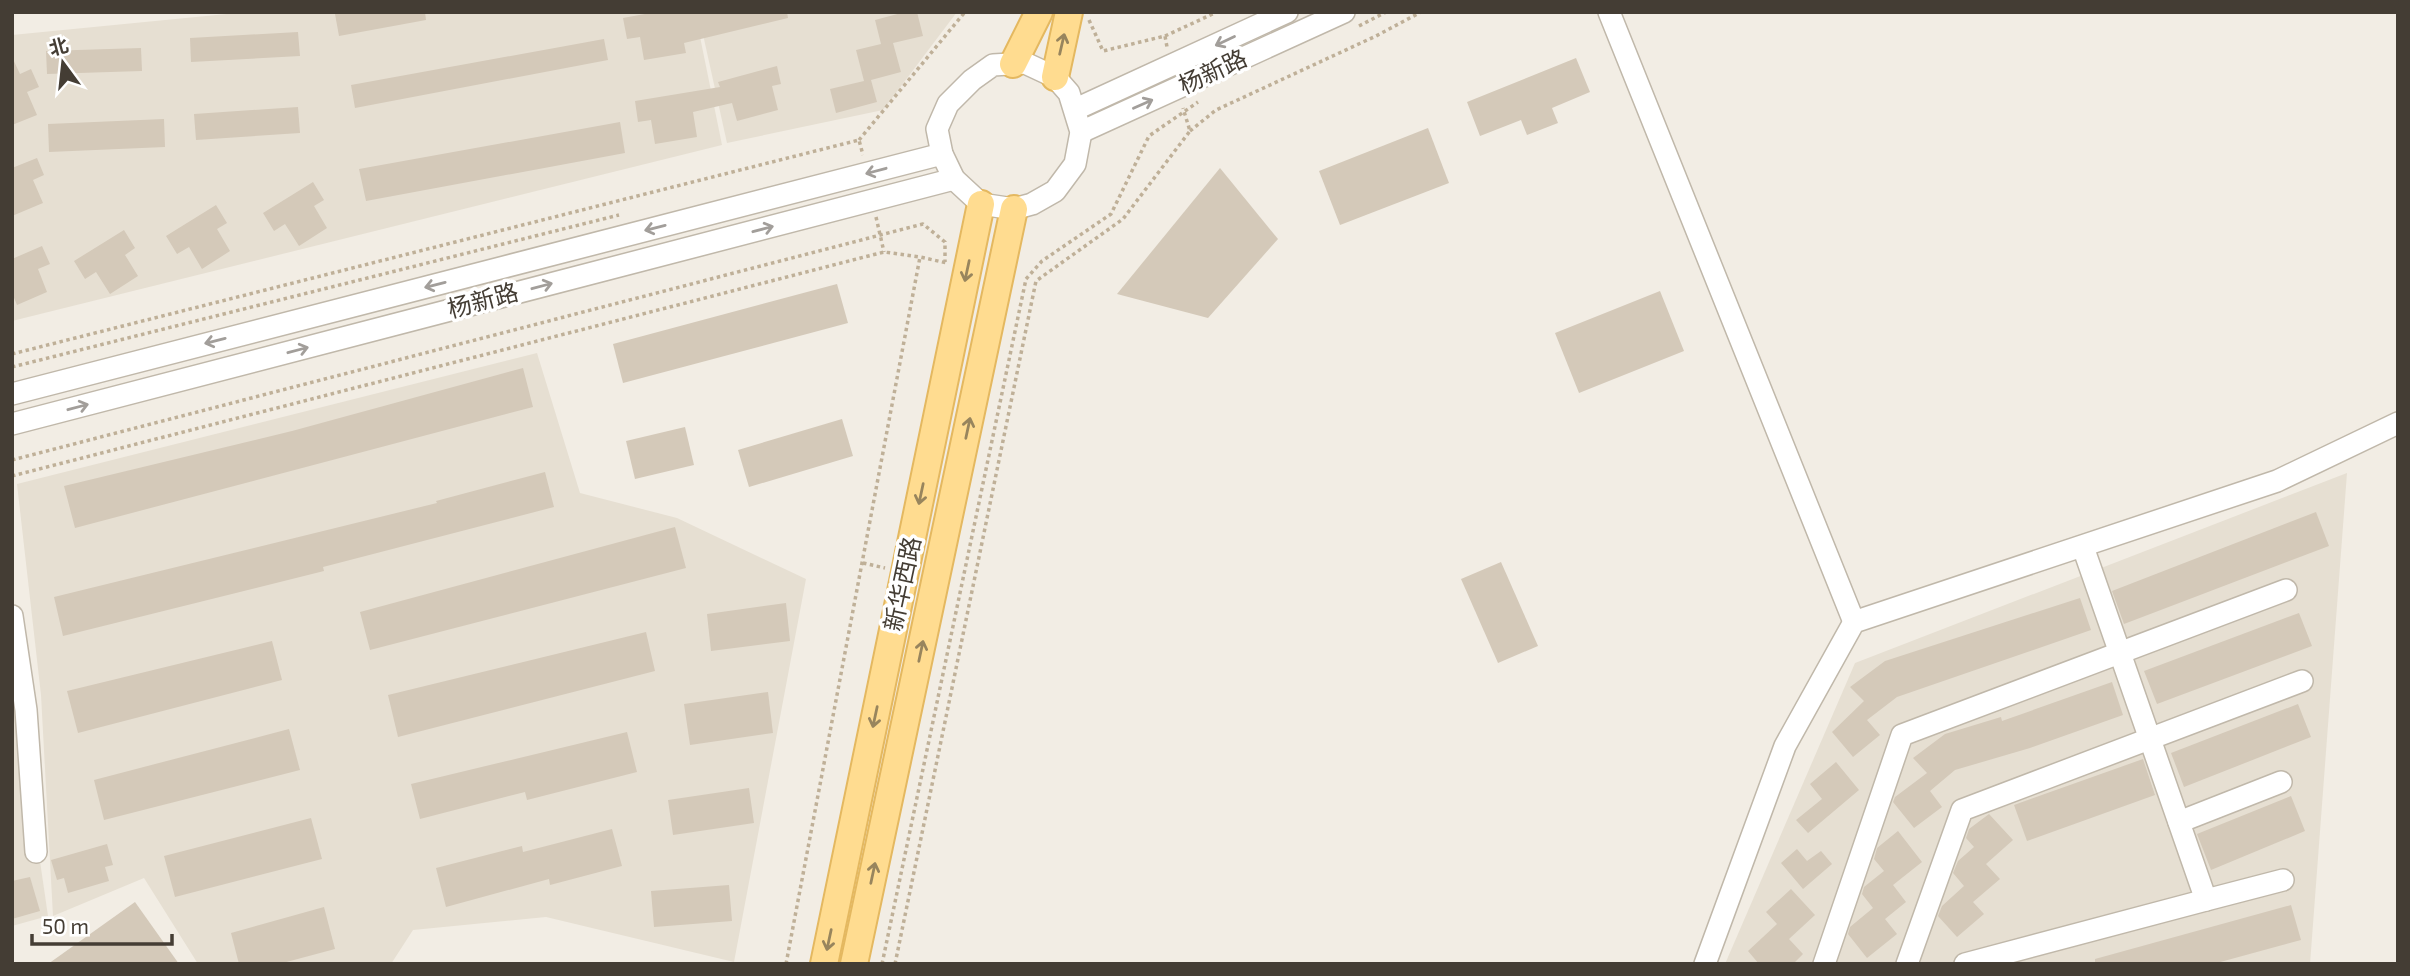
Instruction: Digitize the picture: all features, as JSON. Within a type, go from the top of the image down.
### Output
[{"type":"main road","points":[[1013,64],[1039,12]]},
{"type":"main road","points":[[1055,77],[1069,12]]},
{"type":"main road","name":"新华西路","points":[[824,964],[953,267],[981,204]]},
{"type":"main road","name":"新华西路","points":[[854,964],[1013,276],[1014,209]]},
{"type":"street","name":"杨新路","points":[[1076,109],[1287,12]]},
{"type":"street","points":[[1609,12],[1854,622]]},
{"type":"street","name":"杨新路","points":[[1081,132],[1178,88],[1347,21]]},
{"type":"street","points":[[1025,63],[1055,77],[1076,109],[1081,132],[1075,164],[1055,191],[1032,204],[1014,209],[981,204],[954,179],[942,154],[937,129],[948,104],[993,65],[1025,63]]},
{"type":"street","name":"杨新路","points":[[12,394],[942,154]]},
{"type":"street","name":"杨新路","points":[[12,424],[954,179]]},
{"type":"street","points":[[1705,964],[1785,746],[1854,622],[2277,481],[2398,423]]},
{"type":"street","points":[[2083,547],[2206,900]]},
{"type":"street","points":[[1824,964],[1902,735],[2286,590]]},
{"type":"street","points":[[12,617],[26,710],[36,852]]},
{"type":"street","points":[[1907,964],[1962,810],[2302,681]]},
{"type":"street","points":[[2179,822],[2281,782]]},
{"type":"street","points":[[1965,964],[2283,880]]},
{"type":"path","points":[[12,354],[859,140],[965,12]]},
{"type":"path","points":[[1085,12],[1104,51],[1165,36],[1217,12]]},
{"type":"path","points":[[1347,21],[1385,12]]},
{"type":"path","points":[[895,964],[1036,281],[1123,219],[1190,131],[1216,110],[1376,36],[1421,12]]},
{"type":"path","points":[[1165,36],[1171,66]]},
{"type":"path","points":[[1178,88],[1190,131]]},
{"type":"path","points":[[1013,276],[1042,261],[1111,214],[1149,136],[1184,110],[1205,99]]},
{"type":"path","points":[[859,140],[867,173]]},
{"type":"path","points":[[873,200],[884,253]]},
{"type":"path","points":[[12,367],[622,214]]},
{"type":"path","points":[[12,460],[923,224],[945,242],[953,267]]},
{"type":"path","points":[[12,475],[884,253],[920,257],[953,267]]},
{"type":"path","points":[[786,964],[920,257]]},
{"type":"path","points":[[1013,276],[1036,281]]},
{"type":"path","points":[[882,964],[1013,276]]},
{"type":"path","points":[[886,569],[889,555]]},
{"type":"shaded area","points":[[247,12],[695,12],[722,145],[12,321],[12,35]]},
{"type":"shaded area","points":[[698,12],[957,12],[883,110],[727,143]]},
{"type":"shaded area","points":[[537,353],[580,493],[677,518],[806,579],[734,962],[546,917],[413,930],[391,964],[198,964],[144,878],[53,916],[41,695],[17,484]]},
{"type":"shaded area","points":[[2347,473],[2310,964],[1725,964],[1855,663]]},
{"type":"shaded area","points":[[12,669],[48,916],[12,926]]},
{"type":"building","points":[[425,12],[426,20],[339,36],[335,14]]},
{"type":"building","points":[[656,12],[787,12],[788,18],[684,43],[686,53],[644,60],[640,37],[627,39],[623,18]]},
{"type":"building","points":[[905,12],[917,12],[923,36],[893,43],[901,72],[871,80],[877,102],[836,113],[830,89],[864,81],[856,50],[881,44],[875,20]]},
{"type":"building","points":[[298,32],[300,56],[191,62],[190,38]]},
{"type":"building","points":[[604,39],[608,60],[355,108],[351,85]]},
{"type":"building","points":[[141,48],[142,71],[47,74],[46,51]]},
{"type":"building","points":[[12,57],[20,74],[31,69],[39,87],[27,92],[37,115],[12,125]]},
{"type":"building","points":[[1576,58],[1590,92],[1552,108],[1558,123],[1527,135],[1521,120],[1480,136],[1467,102]]},
{"type":"building","points":[[777,66],[781,84],[772,86],[778,110],[737,121],[732,103],[693,112],[697,137],[655,144],[651,120],[638,122],[635,101],[720,87],[718,82]]},
{"type":"building","points":[[298,107],[300,133],[196,140],[194,114]]},
{"type":"building","points":[[164,119],[165,147],[49,152],[48,124]]},
{"type":"building","points":[[620,122],[625,153],[366,201],[359,169]]},
{"type":"building","points":[[1428,128],[1449,183],[1340,225],[1319,171]]},
{"type":"building","points":[[37,158],[44,175],[33,180],[43,203],[12,216],[12,168]]},
{"type":"building","points":[[1220,168],[1278,239],[1208,318],[1117,294]]},
{"type":"building","points":[[313,182],[324,200],[314,206],[327,228],[299,246],[285,224],[274,231],[263,213]]},
{"type":"building","points":[[216,205],[227,223],[217,229],[230,251],[202,269],[189,247],[177,254],[166,236]]},
{"type":"building","points":[[124,230],[135,248],[125,255],[138,276],[110,294],[96,272],[85,279],[74,261]]},
{"type":"building","points":[[42,246],[50,264],[38,269],[47,292],[17,305],[12,293],[12,259]]},
{"type":"building","points":[[837,284],[848,323],[623,383],[613,344]]},
{"type":"building","points":[[1660,291],[1684,351],[1579,393],[1555,333]]},
{"type":"building","points":[[523,368],[533,407],[75,528],[64,486],[292,431]]},
{"type":"building","points":[[842,419],[853,456],[749,487],[738,450]]},
{"type":"building","points":[[685,427],[694,465],[635,479],[626,441]]},
{"type":"building","points":[[545,472],[554,507],[323,567],[324,571],[63,636],[54,597],[437,503],[436,501]]},
{"type":"building","points":[[2316,512],[2329,546],[2124,624],[2112,591]]},
{"type":"building","points":[[675,527],[686,568],[370,650],[360,612]]},
{"type":"building","points":[[1501,562],[1538,646],[1498,663],[1461,579]]},
{"type":"building","points":[[2080,598],[2091,630],[1897,697],[1867,720],[1880,735],[1853,757],[1832,732],[1864,701],[1850,687],[1885,661]]},
{"type":"building","points":[[786,603],[790,641],[711,651],[707,614]]},
{"type":"building","points":[[2299,613],[2312,646],[2157,704],[2144,671]]},
{"type":"building","points":[[646,632],[655,671],[398,737],[388,695]]},
{"type":"building","points":[[272,641],[282,680],[78,733],[67,691]]},
{"type":"building","points":[[2112,682],[2123,715],[2030,748],[1955,770],[1930,791],[1942,807],[1914,828],[1893,802],[1895,797],[1927,773],[1913,758],[1945,734],[2001,717],[2002,721]]},
{"type":"building","points":[[768,692],[773,733],[690,745],[684,704]]},
{"type":"building","points":[[2298,704],[2311,737],[2184,787],[2171,753]]},
{"type":"building","points":[[289,729],[300,770],[104,820],[94,780]]},
{"type":"building","points":[[627,732],[637,772],[527,800],[525,792],[420,819],[411,784]]},
{"type":"building","points":[[2143,759],[2155,795],[2027,841],[2014,805]]},
{"type":"building","points":[[1836,762],[1859,790],[1808,833],[1796,820],[1822,799],[1810,784]]},
{"type":"building","points":[[749,788],[754,823],[673,835],[668,800]]},
{"type":"building","points":[[2291,796],[2305,831],[2211,870],[2197,834]]},
{"type":"building","points":[[1989,814],[2013,840],[1986,864],[2000,879],[1973,902],[1984,914],[1957,937],[1938,916],[1942,906],[1964,886],[1953,873],[1958,861],[1974,847],[1966,838],[1969,829]]},
{"type":"building","points":[[311,818],[322,859],[175,897],[164,856]]},
{"type":"building","points":[[612,829],[622,866],[550,885],[549,879],[446,907],[436,868],[522,846],[523,852]]},
{"type":"building","points":[[1898,831],[1922,862],[1893,885],[1906,902],[1885,919],[1897,934],[1867,958],[1848,934],[1850,927],[1873,908],[1862,894],[1864,887],[1884,871],[1874,859],[1877,848]]},
{"type":"building","points":[[107,844],[113,865],[105,867],[109,881],[68,893],[64,878],[57,880],[51,860]]},
{"type":"building","points":[[1797,849],[1807,861],[1821,851],[1832,864],[1803,889],[1781,863]]},
{"type":"building","points":[[30,877],[40,911],[12,919],[12,881]]},
{"type":"building","points":[[729,885],[732,921],[654,927],[651,891]]},
{"type":"building","points":[[1791,889],[1815,915],[1789,939],[1803,954],[1793,964],[1759,964],[1748,951],[1777,924],[1766,912]]},
{"type":"building","points":[[135,902],[179,964],[48,964]]},
{"type":"building","points":[[2291,905],[2301,940],[2213,964],[2095,964],[2095,959]]},
{"type":"building","points":[[324,907],[335,949],[279,964],[239,964],[231,933]]}]
